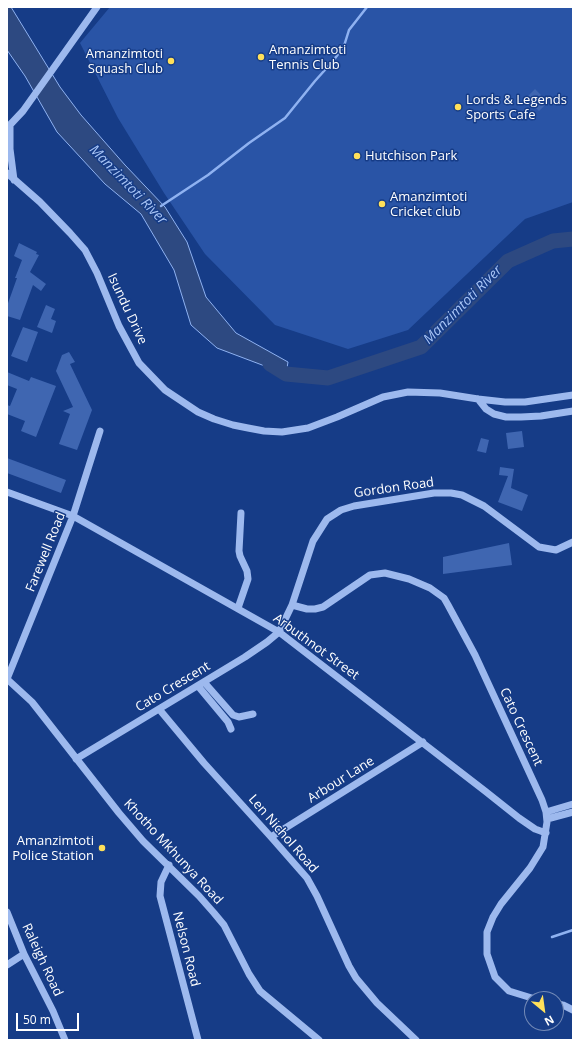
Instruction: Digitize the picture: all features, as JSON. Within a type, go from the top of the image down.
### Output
[{"type":"street","points":[[14,180],[8,127],[23,111],[98,7]]},
{"type":"street","name":"Isundu Drive","points":[[7,173],[40,202],[85,250],[97,273],[119,326],[140,362],[165,390],[198,412],[233,425],[264,431],[282,432],[308,428],[383,397],[408,392],[440,393],[505,402],[525,402],[573,395]]},
{"type":"street","points":[[478,399],[486,409],[494,414],[506,417],[522,418],[573,411]]},
{"type":"street","name":"Farewell Road","points":[[7,679],[73,516],[100,431]]},
{"type":"street","name":"Arbuthnot Street","points":[[7,492],[73,516],[279,632],[423,742],[523,821],[535,829],[546,833]]},
{"type":"street","name":"Gordon Road","points":[[279,632],[292,605],[313,541],[319,530],[327,519],[341,510],[354,506],[434,494],[451,493],[462,495],[484,506],[539,547],[556,550],[573,542]]},
{"type":"street","points":[[238,608],[248,579],[248,574],[239,551],[242,513]]},
{"type":"street","name":"Cato Crescent","points":[[292,605],[307,609],[323,607],[370,576],[384,573],[409,579],[430,588],[444,598],[474,654],[542,800],[546,815],[546,833],[543,847],[530,868],[493,917],[487,932],[487,954],[495,977],[509,991],[524,996]]},
{"type":"street","name":"Cato Crescent","points":[[76,759],[245,658],[279,632]]},
{"type":"street","name":"Khotho Mkhunya Road","points":[[7,679],[32,702],[143,841],[199,896],[224,925],[249,974],[260,991],[319,1040]]},
{"type":"street","points":[[201,684],[233,715],[239,717],[253,714]]},
{"type":"street","points":[[201,684],[228,722],[231,729]]},
{"type":"street","name":"Len Nichol Road","points":[[159,709],[204,763],[306,878],[317,896],[356,978],[377,1003],[416,1040]]},
{"type":"street","name":"Arbour Lane","points":[[271,837],[423,742]]},
{"type":"street","points":[[546,815],[573,804]]},
{"type":"street","points":[[546,815],[573,812]]},
{"type":"street","name":"Nelson Road","points":[[169,866],[161,882],[160,896],[198,1040]]},
{"type":"street","name":"Raleigh Road","points":[[7,912],[24,954],[53,1011],[65,1040]]},
{"type":"street","points":[[7,965],[24,954]]},
{"type":"shaded area","name":"Hutchison Park","points":[[110,7],[573,7],[573,202],[525,219],[408,330],[348,349],[275,325],[205,254],[164,193],[118,118],[80,43]]},
{"type":"water","points":[[7,7],[11,7],[60,87],[81,115],[125,165],[165,207],[187,242],[206,297],[236,333],[288,362],[286,374],[217,348],[191,325],[174,270],[141,214],[105,184],[57,132],[25,76],[7,50]]},
{"type":"building","points":[[535,89],[548,102],[539,111],[526,98]]},
{"type":"building","points":[[19,243],[37,252],[36,254],[39,255],[30,272],[46,284],[41,291],[33,285],[20,320],[7,316],[7,306],[22,260],[14,256]]},
{"type":"building","points":[[46,305],[55,309],[51,319],[56,321],[52,333],[37,327]]},
{"type":"building","points":[[23,327],[38,332],[27,362],[11,356]]},
{"type":"building","points":[[69,352],[75,362],[70,364],[92,410],[77,450],[59,444],[70,414],[63,411],[73,407],[56,371],[62,355]]},
{"type":"building","points":[[7,372],[29,381],[31,377],[56,386],[36,437],[21,431],[25,421],[7,414],[7,405],[10,406],[17,389],[7,385]]},
{"type":"building","points":[[522,431],[524,447],[508,449],[506,433]]},
{"type":"building","points":[[481,438],[489,440],[486,453],[477,451]]},
{"type":"building","points":[[7,458],[66,480],[61,493],[7,473]]},
{"type":"building","points":[[500,467],[514,469],[511,488],[528,495],[522,511],[498,502],[508,476],[499,475]]},
{"type":"building","points":[[509,543],[512,565],[443,574],[443,557]]},
{"type":"waterway","points":[[161,206],[208,175],[249,143],[285,118],[333,61],[344,46],[349,30],[367,7]]},
{"type":"waterway","name":"Manzimtoti River","points":[[270,364],[286,374],[328,378],[421,347],[508,261],[553,241],[573,239]]},
{"type":"waterway","points":[[552,937],[573,930]]},
{"type":"place","name":"Amanzimtoti Tennis Club","points":[[261,57]]},
{"type":"place","name":"Amanzimtoti Squash Club","points":[[171,61]]},
{"type":"place","name":"Lords & Legends Sports Cafe","points":[[458,107]]},
{"type":"place","name":"Hutchison Park","points":[[357,156]]},
{"type":"place","name":"Amanzimtoti Cricket club","points":[[382,204]]},
{"type":"place","name":"Amanzimtoti Police Station","points":[[102,848]]}]
